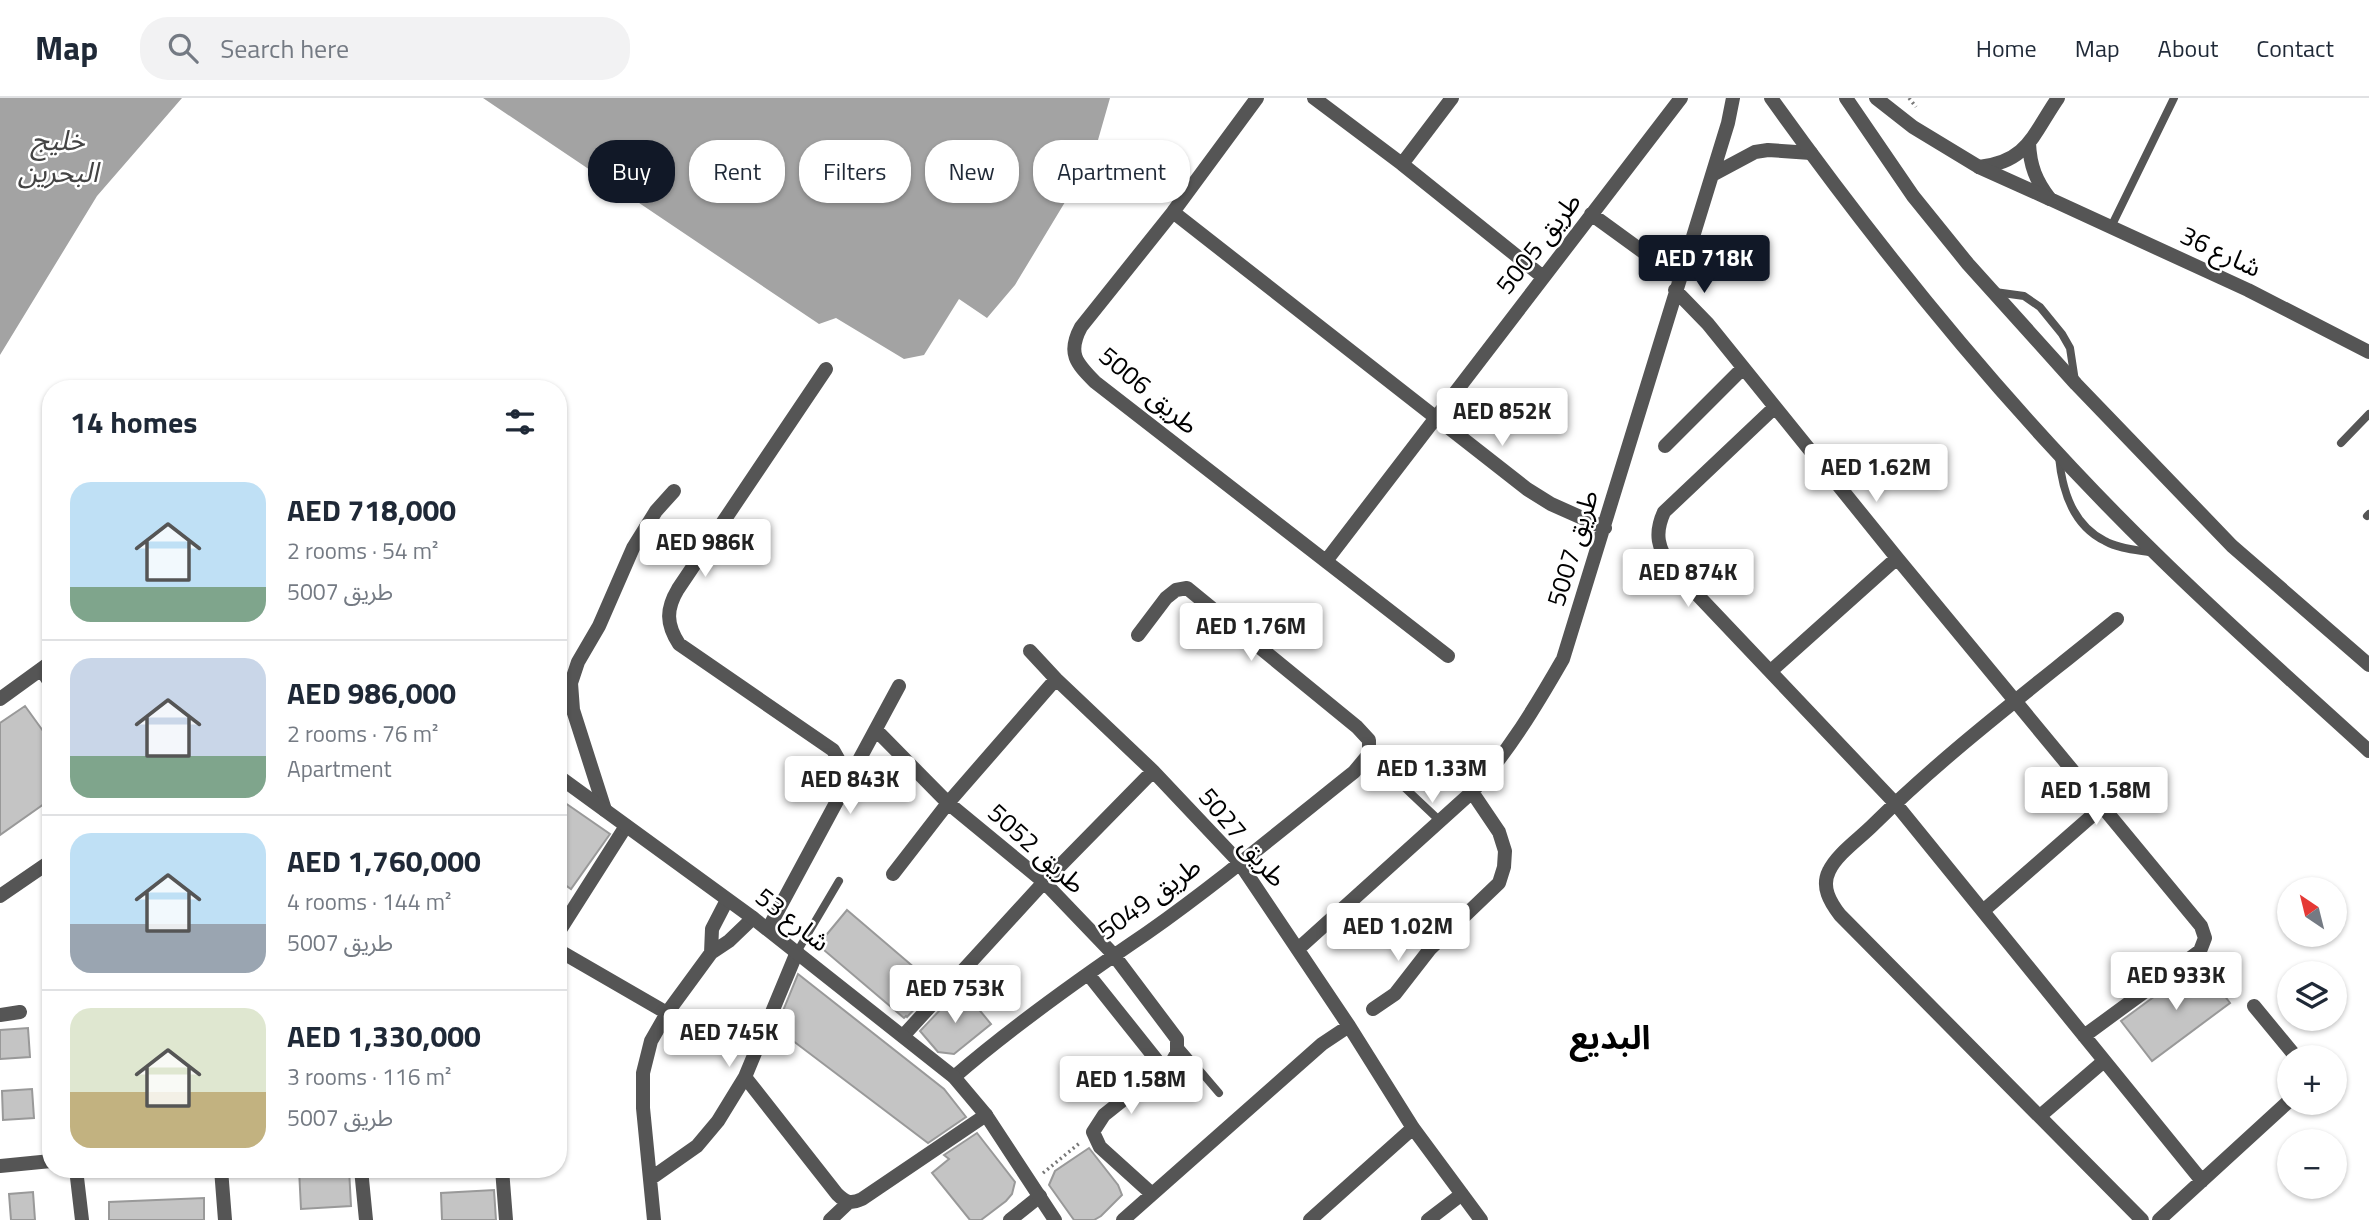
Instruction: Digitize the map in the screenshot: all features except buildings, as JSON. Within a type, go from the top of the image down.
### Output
[{"type":"street","name":"طريق 5006","points":[[1257,98],[1173,212],[1081,327],[1074,340],[1074,355],[1081,368],[1095,382],[1448,656]]},
{"type":"street","points":[[1314,98],[1543,276]]},
{"type":"street","points":[[1402,164],[1452,98]]},
{"type":"street","name":"طريق 5005","points":[[1326,561],[1681,98]]},
{"type":"street","name":"طريق 5007","points":[[1298,949],[1472,792],[1497,765],[1525,725],[1563,659],[1712,175],[1733,98]]},
{"type":"street","points":[[1771,98],[1953,333],[2058,454],[2155,554],[2369,751]]},
{"type":"street","points":[[1846,98],[1913,196],[1993,292],[2076,384],[2232,546],[2369,665]]},
{"type":"street","name":"شارع 36","points":[[1876,98],[1913,127],[1979,167],[2248,290],[2369,352]]},
{"type":"street","points":[[1979,167],[1998,165],[2015,157],[2029,143],[2058,98]]},
{"type":"street","points":[[2029,143],[2030,164],[2038,183],[2050,200]]},
{"type":"street","points":[[1712,175],[1755,152],[1768,150],[1811,153]]},
{"type":"street","points":[[1173,212],[1538,497],[1605,528]]},
{"type":"street","points":[[1591,214],[1677,284],[1897,558],[2201,926],[2205,938],[2200,951],[2084,1036]]},
{"type":"street","points":[[1665,446],[1743,368]]},
{"type":"street","points":[[827,369],[670,601],[668,617],[671,631],[679,644],[835,753],[841,764],[857,766]]},
{"type":"street","points":[[1775,407],[1664,512],[1658,526],[1657,541],[1663,555],[1671,567],[1772,670],[1895,803],[2202,1181]]},
{"type":"street","points":[[605,810],[573,710],[571,683],[578,662],[599,626],[632,548],[656,511],[674,491]]},
{"type":"street","points":[[1772,670],[1897,558]]},
{"type":"street","points":[[1138,635],[1166,598],[1176,590],[1187,589],[1357,727],[1369,740],[1369,754]]},
{"type":"street","points":[[2117,619],[1895,803],[1828,872],[1825,887],[1830,902],[1840,915],[2141,1220]]},
{"type":"street","name":"طريق 5027","points":[[1030,651],[1153,771],[1239,862],[1349,1026],[1413,1128],[1481,1220]]},
{"type":"street","points":[[0,699],[42,669]]},
{"type":"street","points":[[894,874],[948,803],[1056,679]]},
{"type":"street","points":[[768,929],[899,686]]},
{"type":"street","name":"طريق 5052","points":[[876,730],[948,803],[1044,882],[1112,954],[1177,1039],[1178,1045]]},
{"type":"street","name":"طريق 5049","points":[[954,1077],[1112,954],[1145,934],[1239,862],[1354,772],[1369,754]]},
{"type":"street","points":[[902,1036],[1044,882],[1153,771]]},
{"type":"street","name":"شارع 53","points":[[567,783],[768,929],[954,1077],[986,1115],[1055,1220]]},
{"type":"street","points":[[1373,1009],[1395,994],[1430,949],[1499,883],[1505,851],[1499,832],[1472,792]]},
{"type":"street","points":[[1983,911],[2102,807]]},
{"type":"street","points":[[567,919],[626,826]]},
{"type":"street","points":[[0,896],[42,866]]},
{"type":"street","points":[[711,953],[712,929],[727,900]]},
{"type":"street","points":[[654,1220],[643,1108],[643,1073],[652,1041],[667,1013],[711,953],[729,941],[753,918]]},
{"type":"street","points":[[650,1179],[697,1146],[708,1134],[745,1077],[797,952]]},
{"type":"street","points":[[567,955],[667,1013]]},
{"type":"street","points":[[1088,974],[1163,1068]]},
{"type":"street","points":[[2254,1006],[2286,1045]]},
{"type":"street","points":[[0,1015],[20,1012]]},
{"type":"street","points":[[1124,1220],[1322,1044],[1349,1026]]},
{"type":"street","points":[[1152,1194],[1100,1147],[1093,1132],[1104,1115],[1173,1060],[1178,1045]]},
{"type":"street","points":[[2040,1116],[2104,1061]]},
{"type":"street","points":[[745,1077],[837,1194],[848,1203],[862,1199],[986,1115]]},
{"type":"street","points":[[2159,1220],[2277,1112]]},
{"type":"street","points":[[1310,1220],[1413,1128]]},
{"type":"street","points":[[0,1166],[42,1162]]},
{"type":"street","points":[[77,1178],[82,1220]]},
{"type":"street","points":[[222,1178],[225,1220]]},
{"type":"street","points":[[362,1178],[366,1220]]},
{"type":"street","points":[[503,1178],[506,1220]]},
{"type":"street","points":[[1427,1220],[1462,1194]]},
{"type":"street","points":[[1010,1220],[1040,1196]]},
{"type":"street","points":[[830,1220],[848,1203]]},
{"type":"lane","points":[[2111,227],[2174,98]]},
{"type":"lane","points":[[1993,292],[2024,296],[2033,300],[2046,314],[2070,348],[2076,384]]},
{"type":"lane","points":[[2341,443],[2369,414]]},
{"type":"lane","points":[[2058,454],[2061,479],[2069,504],[2084,525],[2105,541],[2155,554]]},
{"type":"lane","points":[[1369,754],[1440,821]]},
{"type":"lane","points":[[797,952],[839,881]]},
{"type":"lane","points":[[1178,1045],[1219,1093]]},
{"type":"path","points":[[1031,1183],[1093,1132]]},
{"type":"water","name":"خليج البحرين","points":[[0,98],[182,98],[97,196],[0,355]]},
{"type":"water","points":[[483,98],[1110,98],[1098,140],[1033,140],[1033,203],[1064,203],[1015,285],[987,318],[959,299],[924,355],[904,359],[836,318],[819,324],[639,203],[675,203],[675,140],[588,140],[588,169]]},
{"type":"district","name":"البديع","points":[[1610,1037]]}]
